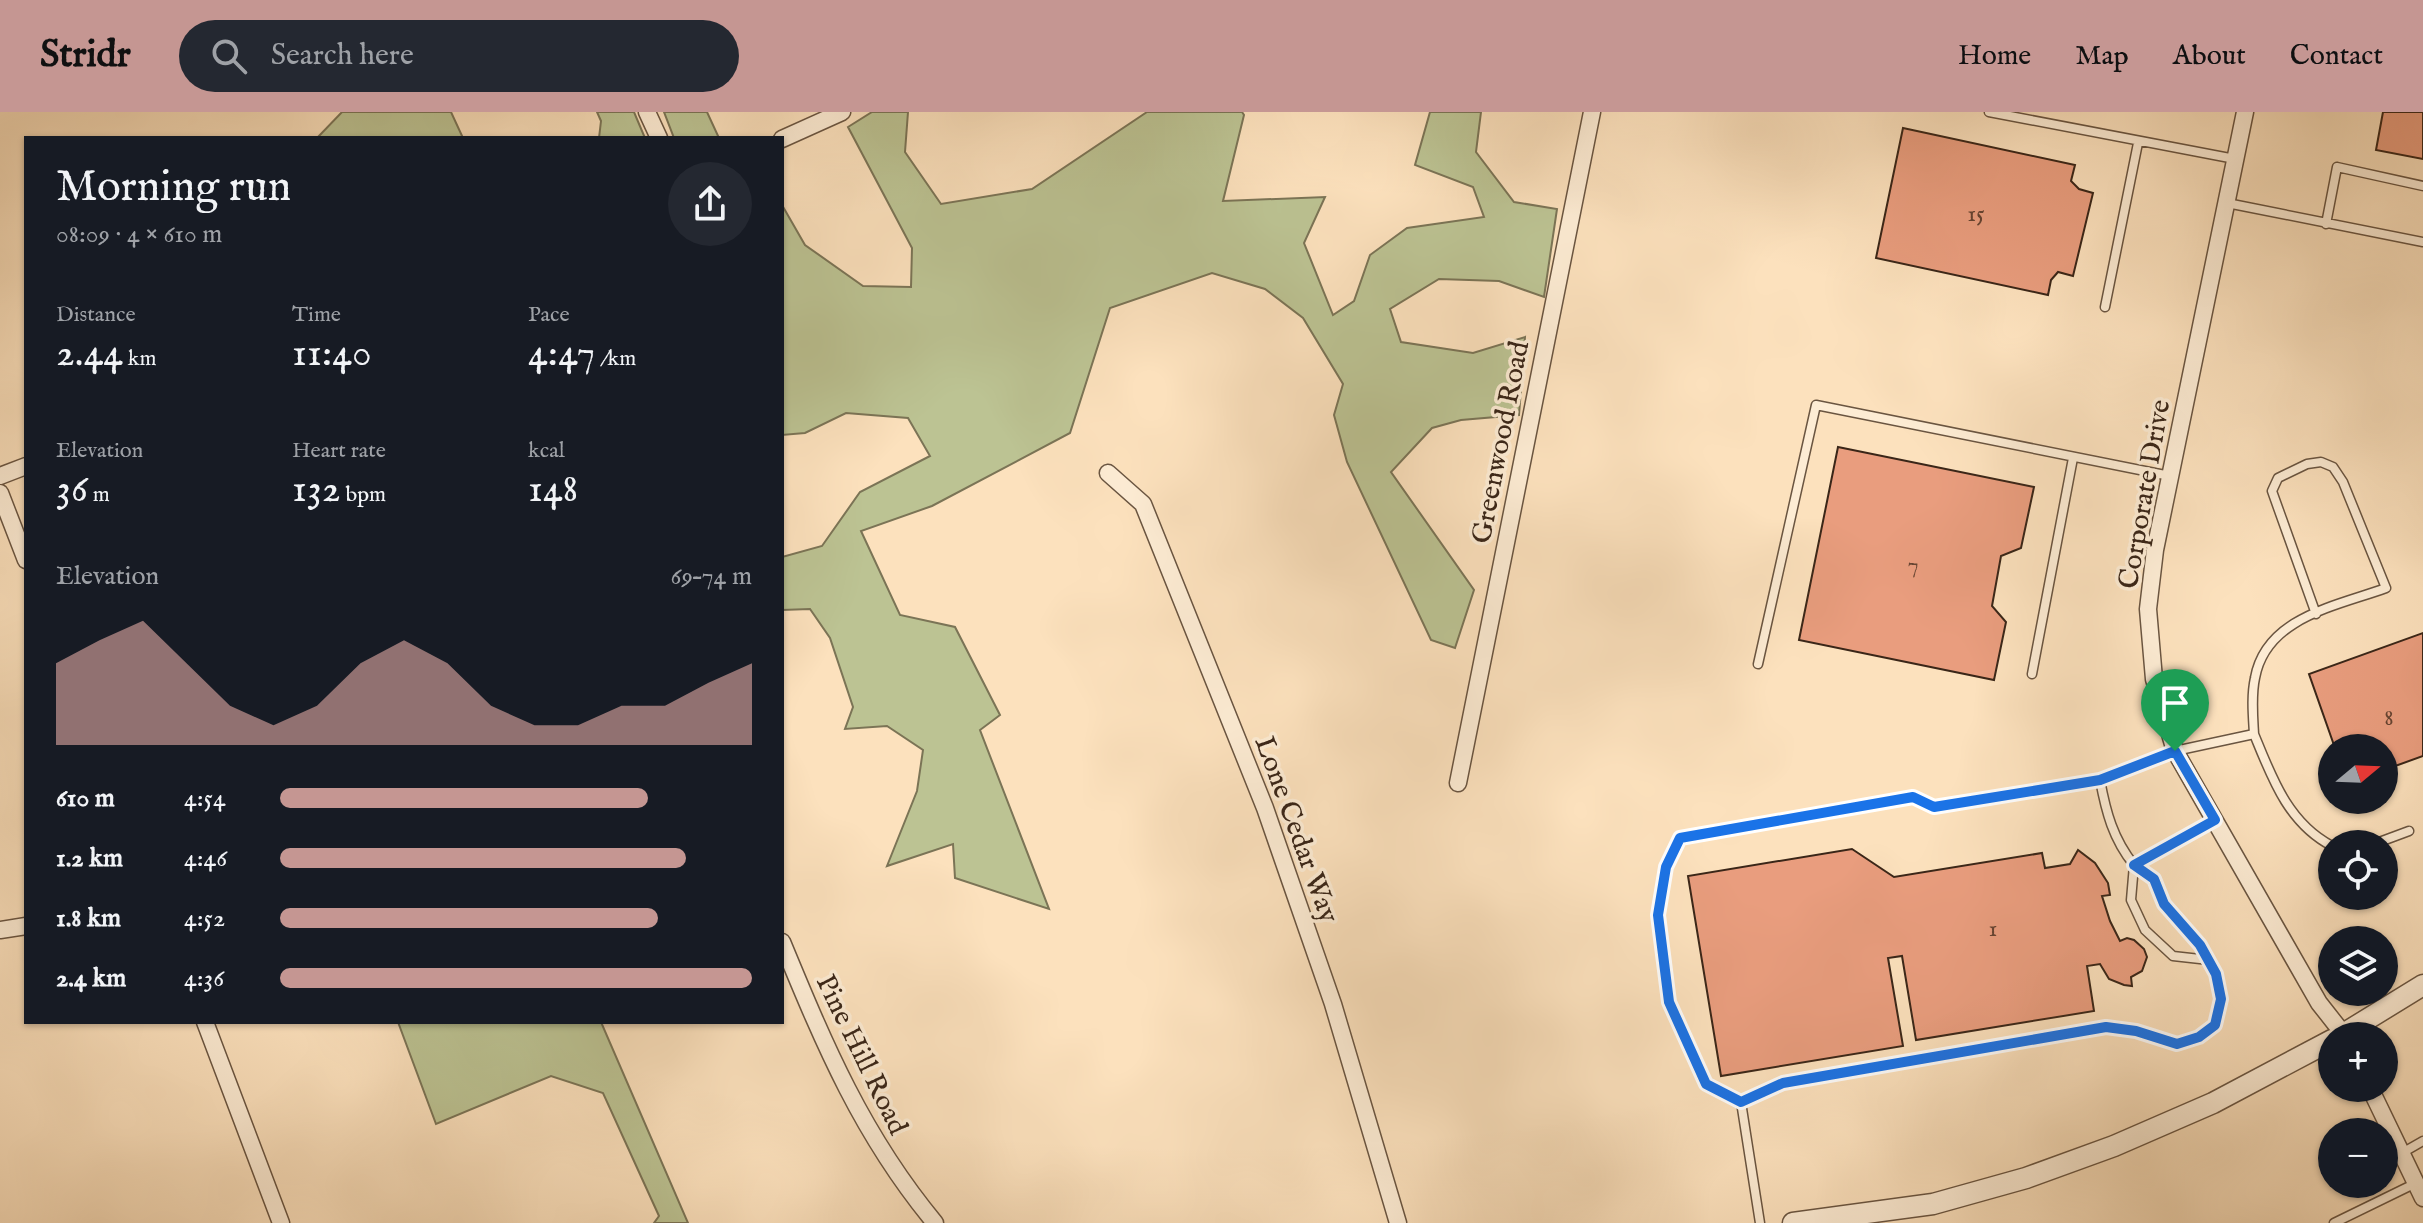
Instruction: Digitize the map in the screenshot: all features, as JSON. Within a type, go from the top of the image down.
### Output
[{"type":"street","points":[[647,112],[658,136]]},
{"type":"street","points":[[784,138],[842,112]]},
{"type":"street","name":"Greenwood Road","points":[[1458,783],[1592,112]]},
{"type":"street","name":"Corporate Drive","points":[[2245,112],[2155,550],[2148,609],[2154,679],[2175,751],[2331,1022]]},
{"type":"street","points":[[0,476],[24,467]]},
{"type":"street","name":"Lone Cedar Way","points":[[1108,473],[1143,504],[1265,808],[1333,1004],[1398,1223]]},
{"type":"street","points":[[0,493],[24,555]]},
{"type":"street","points":[[0,930],[24,926]]},
{"type":"street","name":"Pine Hill Road","points":[[784,947],[832,1062],[854,1106],[879,1148],[935,1223]]},
{"type":"street","points":[[2363,1022],[2423,985]]},
{"type":"street","points":[[206,1024],[281,1223]]},
{"type":"street","points":[[1793,1223],[1933,1204],[2026,1178],[2114,1146],[2213,1103],[2318,1048]]},
{"type":"street","points":[[2377,1102],[2419,1191]]},
{"type":"lane","points":[[1989,112],[2138,143],[2236,159]]},
{"type":"lane","points":[[2105,307],[2138,143]]},
{"type":"lane","points":[[2326,224],[2337,167],[2423,186]]},
{"type":"lane","points":[[2227,203],[2423,242]]},
{"type":"lane","points":[[1758,664],[1816,405],[2171,476]]},
{"type":"lane","points":[[2032,674],[2073,458]]},
{"type":"lane","points":[[2316,614],[2272,491],[2278,478],[2307,464],[2321,462],[2333,467],[2343,482],[2386,588],[2316,614],[2297,620],[2277,636],[2263,655],[2254,678],[2254,734],[2274,783],[2292,814],[2318,839]]},
{"type":"lane","points":[[1741,1102],[1706,1084],[1669,1002],[1658,915],[1666,867],[1680,838],[1913,797],[1934,807],[2100,780],[2175,751],[2254,734]]},
{"type":"lane","points":[[1741,1102],[1783,1083],[2106,1027],[2136,1031],[2177,1044],[2199,1037],[2215,1025],[2221,999],[2216,974],[2200,945],[2164,904],[2154,879],[2134,865],[2123,852],[2107,819],[2100,780]]},
{"type":"lane","points":[[2134,865],[2215,820]]},
{"type":"lane","points":[[2398,835],[2409,831]]},
{"type":"lane","points":[[2134,865],[2131,900],[2145,930],[2173,956],[2209,960]]},
{"type":"lane","points":[[1741,1102],[1760,1223]]},
{"type":"lane","points":[[2402,1153],[2423,1141]]},
{"type":"lane","points":[[2334,1223],[2419,1191]]},
{"type":"green space","points":[[342,112],[451,112],[462,136],[319,136]]},
{"type":"green space","points":[[597,112],[634,112],[644,136],[599,136],[601,121]]},
{"type":"green space","points":[[664,112],[707,112],[718,136],[673,136]]},
{"type":"green space","points":[[872,112],[908,112],[905,152],[941,204],[1032,189],[1147,112],[1242,112],[1244,115],[1223,201],[1325,197],[1304,243],[1333,315],[1354,301],[1370,255],[1407,228],[1484,217],[1473,187],[1415,165],[1430,112],[1481,112],[1476,152],[1514,202],[1557,209],[1544,297],[1499,281],[1439,279],[1390,309],[1401,342],[1473,353],[1525,337],[1519,415],[1461,420],[1432,428],[1391,472],[1474,590],[1455,648],[1431,640],[1347,462],[1334,415],[1343,384],[1303,318],[1265,289],[1212,273],[1110,308],[1070,433],[932,506],[861,531],[900,615],[955,627],[1000,715],[980,730],[1049,909],[955,878],[953,844],[887,866],[917,791],[923,750],[887,726],[845,729],[853,707],[830,638],[810,609],[784,610],[784,556],[822,546],[860,492],[930,456],[908,418],[846,413],[805,433],[784,435],[784,208],[805,245],[863,286],[911,287],[912,248],[848,127]]},
{"type":"green space","points":[[399,1024],[602,1024],[688,1223],[654,1223],[659,1216],[603,1093],[551,1076],[436,1124]]},
{"type":"building","points":[[2383,112],[2423,112],[2423,159],[2376,150]]},
{"type":"building","points":[[1903,128],[2075,165],[2071,181],[2079,189],[2093,193],[2073,276],[2058,272],[2051,280],[2048,295],[1876,258]]},
{"type":"building","points":[[1838,447],[2034,487],[2021,548],[2001,556],[1992,606],[2006,622],[1994,680],[1799,640]]},
{"type":"building","points":[[2423,633],[2423,756],[2398,765],[2398,734],[2330,734],[2309,674]]},
{"type":"building","points":[[1852,849],[1894,877],[2042,853],[2045,868],[2070,864],[2078,850],[2095,863],[2108,883],[2110,895],[2102,896],[2120,941],[2127,938],[2134,940],[2144,949],[2147,957],[2142,971],[2131,977],[2132,986],[2109,979],[2100,964],[2087,966],[2094,1011],[1916,1040],[1902,956],[1888,958],[1903,1046],[1721,1076],[1688,876]]},
{"type":"route","points":[[2175,751],[2215,820],[2134,865],[2154,879],[2164,904],[2200,945],[2216,974],[2221,999],[2215,1025],[2199,1037],[2177,1044],[2136,1031],[2106,1027],[1783,1083],[1741,1102],[1706,1084],[1669,1002],[1658,915],[1666,867],[1680,838],[1913,797],[1934,807],[2100,780],[2175,751]]}]
